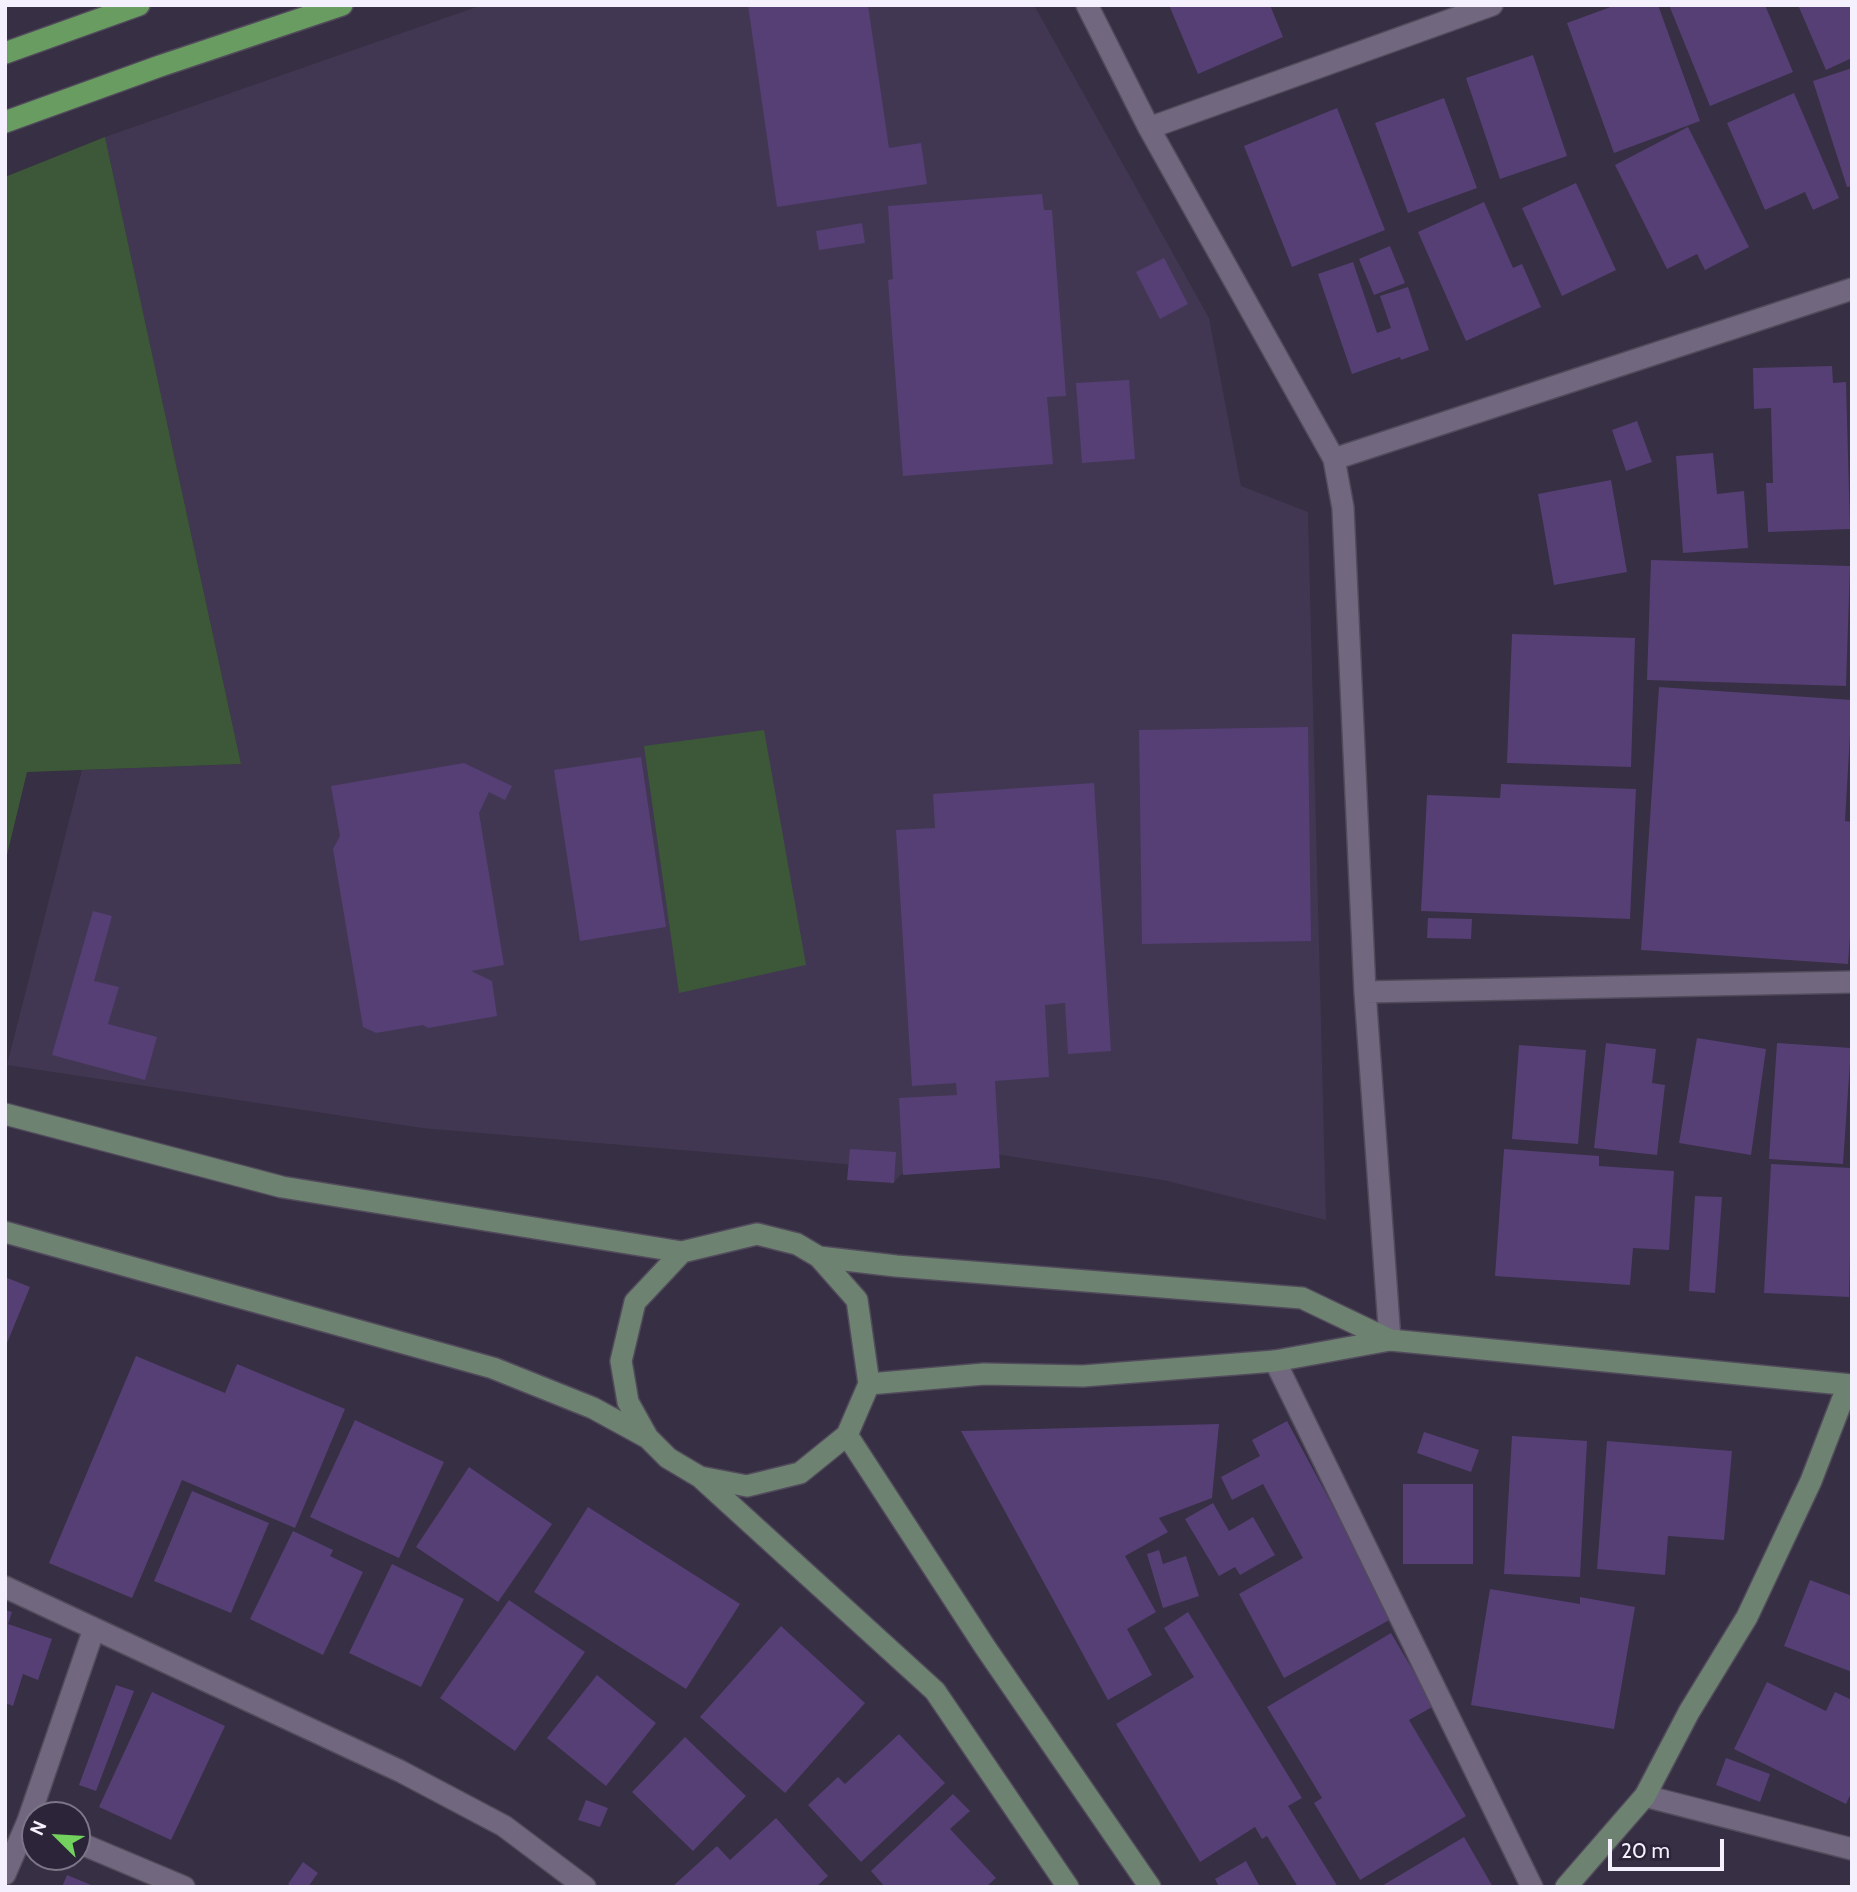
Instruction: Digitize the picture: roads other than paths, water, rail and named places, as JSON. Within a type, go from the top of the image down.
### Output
[{"type":"main road","points":[[5,53],[139,5]]},
{"type":"main road","points":[[5,122],[342,5]]},
{"type":"main road","points":[[5,1114],[282,1187],[682,1252],[757,1234],[797,1244],[818,1257],[857,1300],[869,1384],[847,1435],[800,1473],[747,1486],[700,1477]]},
{"type":"main road","points":[[5,1232],[493,1368],[593,1408],[648,1438]]},
{"type":"main road","points":[[682,1252],[635,1302],[621,1361],[628,1402],[648,1438],[668,1458],[700,1477],[935,1691],[1068,1887]]},
{"type":"main road","points":[[818,1257],[896,1266],[1302,1298],[1390,1340]]},
{"type":"main road","points":[[869,1384],[984,1374],[1083,1376],[1275,1361],[1390,1340],[1850,1385],[1811,1481],[1747,1617],[1689,1712],[1645,1796],[1566,1887]]},
{"type":"main road","points":[[847,1435],[985,1647],[1150,1887]]},
{"type":"street","points":[[1087,5],[1149,128],[1334,459],[1343,508],[1366,992],[1390,1340]]},
{"type":"street","points":[[1149,128],[1492,5]]},
{"type":"street","points":[[1334,459],[1852,289]]},
{"type":"street","points":[[1366,992],[1852,982]]},
{"type":"street","points":[[1275,1361],[1532,1887]]},
{"type":"street","points":[[5,1587],[400,1771],[504,1826],[585,1887]]},
{"type":"street","points":[[39,1801],[94,1629]]},
{"type":"street","points":[[1645,1796],[1852,1849]]},
{"type":"street","points":[[5,1874],[21,1844]]},
{"type":"street","points":[[91,1848],[184,1887]]}]
